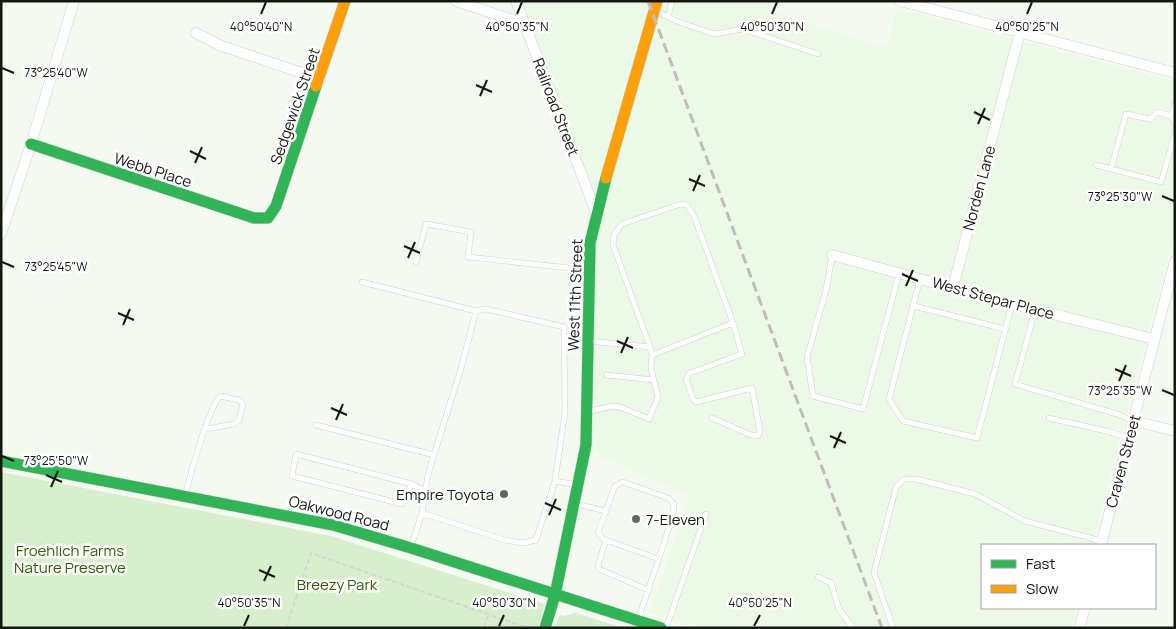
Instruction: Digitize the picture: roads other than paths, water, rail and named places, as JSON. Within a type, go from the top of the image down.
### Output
[{"type":"street","points":[[1,234],[31,144],[74,1]]},
{"type":"street","name":"Sedgewick Street","points":[[268,218],[276,206],[345,1]]},
{"type":"street","points":[[456,1],[525,24]]},
{"type":"street","name":"Railroad Street","points":[[516,1],[596,213]]},
{"type":"street","points":[[900,1],[1175,73]]},
{"type":"street","name":"West 11th Street","points":[[545,628],[556,595],[586,445],[590,243],[596,213],[655,6]]},
{"type":"street","name":"Norden Lane","points":[[953,287],[1020,32]]},
{"type":"street","points":[[196,33],[219,45],[320,79]]},
{"type":"street","name":"Webb Place","points":[[31,144],[254,218],[268,218]]},
{"type":"street","name":"West Stepar Place","points":[[832,255],[920,280],[1154,339]]},
{"type":"street","name":"Craven Street","points":[[1102,543],[1175,260]]},
{"type":"street","points":[[1134,421],[1175,432]]},
{"type":"street","name":"Oakwood Road","points":[[1,461],[333,525],[661,628]]},
{"type":"street","points":[[1079,628],[1085,609]]},
{"type":"lane","points":[[668,17],[672,1]]},
{"type":"lane","points":[[655,6],[668,17],[714,34],[743,29],[818,54]]},
{"type":"lane","points":[[1175,104],[1172,116],[1175,122]]},
{"type":"lane","points":[[1111,169],[1126,114],[1150,119],[1158,112],[1172,116]]},
{"type":"lane","points":[[1096,165],[1161,182],[1175,134]]},
{"type":"lane","points":[[586,412],[612,406],[620,407],[650,419],[658,397],[651,369],[652,355],[613,245],[614,235],[622,224],[681,204],[686,205],[694,216],[733,323],[742,354],[690,373],[686,379],[693,399],[696,402],[752,388],[760,432],[758,436],[751,435],[712,418]]},
{"type":"lane","points":[[416,262],[426,224],[472,232],[468,257],[588,270]]},
{"type":"lane","points":[[832,255],[826,290],[807,357],[813,396],[863,409],[899,273]]},
{"type":"lane","points":[[920,280],[889,399],[903,421],[977,438],[1012,304]]},
{"type":"lane","points":[[362,282],[476,311],[486,309],[564,327],[565,412],[555,481],[536,540],[523,544],[505,540],[422,513]]},
{"type":"lane","points":[[914,306],[1005,329]]},
{"type":"lane","points":[[1035,310],[1015,384],[1117,414],[1134,421]]},
{"type":"lane","points":[[411,548],[422,513],[425,491],[434,455],[462,365],[476,311]]},
{"type":"lane","points":[[652,355],[733,323]]},
{"type":"lane","points":[[588,340],[650,347]]},
{"type":"lane","points":[[606,375],[654,380]]},
{"type":"lane","points":[[185,496],[213,406],[220,396],[239,400],[243,404],[239,420],[234,424],[206,429]]},
{"type":"lane","points":[[1049,418],[1130,438]]},
{"type":"lane","points":[[316,425],[434,455]]},
{"type":"lane","points":[[412,484],[402,504],[292,476],[296,454],[412,484],[425,491]]},
{"type":"lane","points":[[894,628],[874,573],[896,487],[904,479],[916,478],[975,494],[1024,521],[1102,543]]},
{"type":"lane","points":[[555,481],[578,485]]},
{"type":"lane","points":[[638,621],[659,559],[673,516],[674,504],[668,498],[623,482],[615,486],[598,532],[603,539],[659,559]]},
{"type":"lane","points":[[574,503],[606,511]]},
{"type":"lane","points":[[666,628],[706,514]]},
{"type":"lane","points":[[606,540],[598,565],[599,570],[648,590]]},
{"type":"lane","points":[[818,577],[831,583],[839,609],[853,628]]},
{"type":"railway","points":[[648,1],[882,628]]},
{"type":"place","name":"Empire Toyota","points":[[504,494]]},
{"type":"place","name":"7-Eleven","points":[[636,519]]},
{"type":"park label","name":"Froehlich Farms Nature Preserve","points":[[70,558]]},
{"type":"park label","name":"Breezy Park","points":[[337,584]]}]
